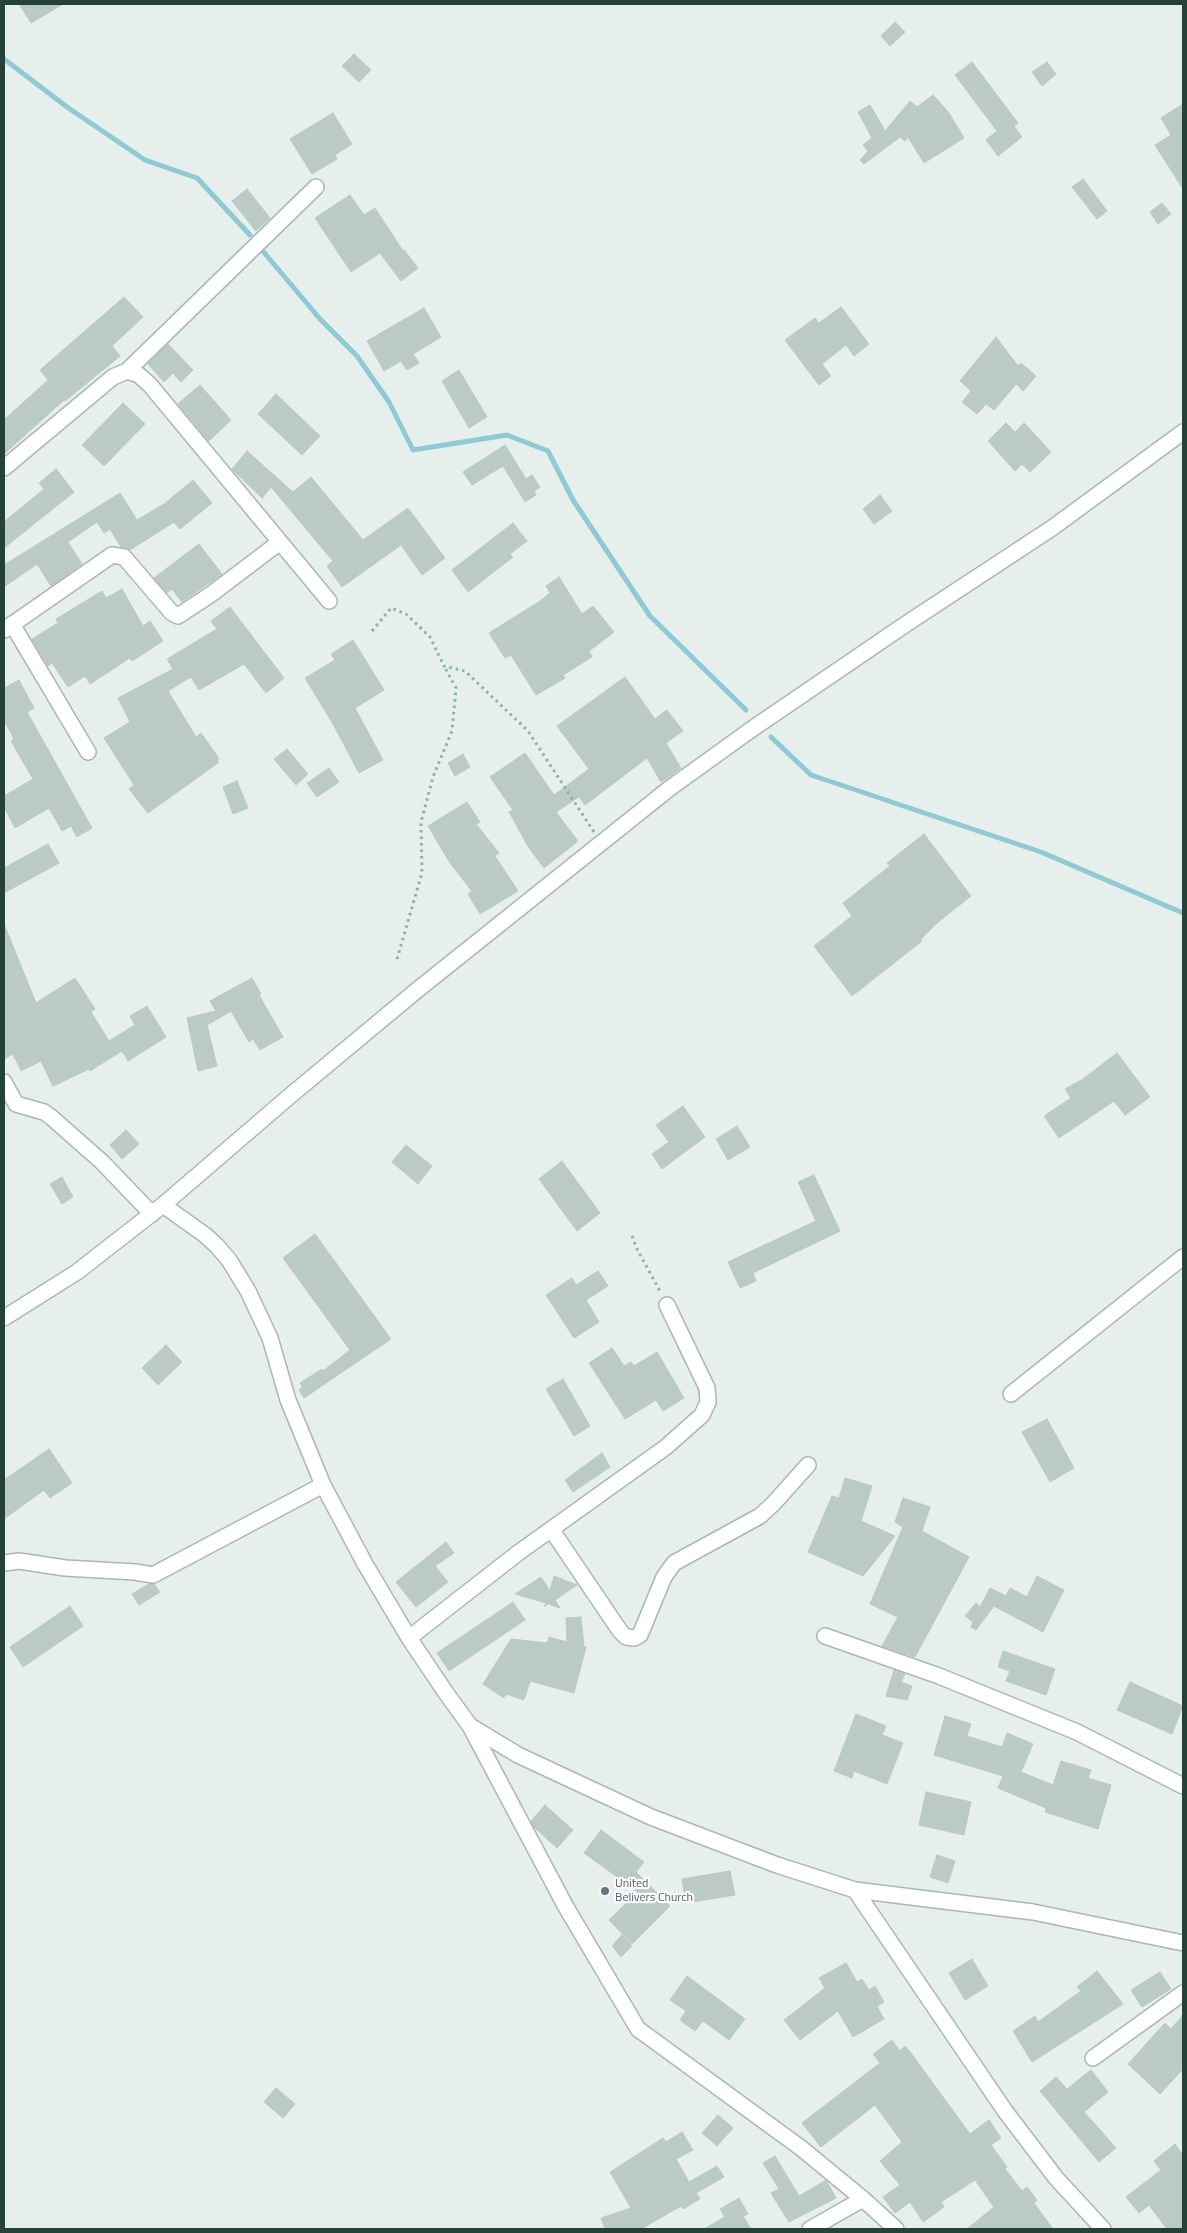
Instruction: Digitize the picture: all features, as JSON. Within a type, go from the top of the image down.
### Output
[{"type":"street","points":[[4,468],[100,387],[113,377],[127,371],[316,187]]},
{"type":"street","points":[[127,371],[139,375],[150,385],[329,601]]},
{"type":"street","points":[[4,1318],[77,1272],[157,1209],[319,1071],[670,788],[752,729],[1052,528],[1183,432]]},
{"type":"street","points":[[88,752],[8,627],[112,555],[124,557],[172,613],[178,616],[210,596],[280,542]]},
{"type":"street","points":[[4,1082],[16,1104],[44,1112],[52,1117],[157,1209],[205,1235],[217,1246],[244,1286],[270,1338],[288,1400],[323,1485],[365,1564],[409,1638],[470,1726],[566,1907],[638,2029],[802,2148],[896,2229]]},
{"type":"street","points":[[1011,1394],[1183,1257]]},
{"type":"street","points":[[409,1638],[551,1530],[666,1447],[702,1415],[708,1402],[707,1388],[667,1305]]},
{"type":"street","points":[[551,1530],[620,1631],[626,1637],[634,1638],[640,1635],[664,1577],[674,1563],[760,1516],[808,1464]]},
{"type":"street","points":[[4,1563],[18,1561],[66,1568],[135,1572],[153,1575],[323,1485]]},
{"type":"street","points":[[824,1636],[939,1676],[1077,1732],[1183,1786]]},
{"type":"street","points":[[470,1726],[518,1755],[651,1817],[777,1865],[855,1890],[1034,1912],[1183,1943]]},
{"type":"street","points":[[855,1890],[1006,2111],[1056,2178],[1103,2229]]},
{"type":"street","points":[[1093,2058],[1183,1993]]},
{"type":"street","points":[[810,2229],[863,2199]]},
{"type":"path","points":[[372,631],[391,608],[406,614],[430,637],[456,688],[452,731],[433,777],[421,822],[422,873],[397,958]]},
{"type":"path","points":[[444,666],[465,671],[528,731],[601,843]]},
{"type":"path","points":[[632,1236],[667,1305]]},
{"type":"building","points":[[19,4],[63,4],[31,23]]},
{"type":"building","points":[[895,22],[905,32],[890,46],[881,36]]},
{"type":"building","points":[[354,54],[371,70],[359,82],[342,66]]},
{"type":"building","points":[[972,62],[1018,123],[1014,126],[1022,137],[998,156],[986,140],[997,131],[955,75]]},
{"type":"building","points":[[1047,62],[1056,74],[1042,86],[1032,72]]},
{"type":"building","points":[[933,95],[949,113],[964,138],[924,163],[908,137],[905,141],[900,137],[864,164],[860,160],[868,151],[863,145],[872,138],[858,112],[870,105],[885,131],[910,101],[917,107]]},
{"type":"building","points":[[1183,104],[1183,189],[1155,145],[1171,135],[1161,118]]},
{"type":"building","points":[[333,113],[352,144],[335,155],[337,159],[312,174],[290,139]]},
{"type":"building","points":[[1083,179],[1107,211],[1097,219],[1072,187]]},
{"type":"building","points":[[247,189],[270,218],[256,231],[232,201]]},
{"type":"building","points":[[350,195],[364,215],[375,208],[403,251],[418,268],[401,281],[380,253],[351,272],[315,218]]},
{"type":"building","points":[[1162,203],[1171,214],[1158,224],[1150,212]]},
{"type":"building","points":[[124,297],[143,317],[112,346],[120,356],[64,400],[4,454],[4,420],[48,380],[40,370]]},
{"type":"building","points":[[841,307],[869,344],[854,356],[846,345],[822,364],[831,376],[819,385],[785,340],[815,318],[819,323]]},
{"type":"building","points":[[424,308],[441,337],[413,354],[419,363],[407,370],[401,361],[384,371],[367,341]]},
{"type":"building","points":[[996,337],[1018,366],[1021,363],[1036,376],[1023,391],[1016,384],[994,410],[986,404],[977,414],[962,402],[971,391],[960,381]]},
{"type":"building","points":[[168,344],[193,370],[181,382],[173,373],[164,382],[148,364]]},
{"type":"building","points":[[459,370],[487,417],[469,428],[442,381]]},
{"type":"building","points":[[200,385],[231,420],[209,441],[178,404]]},
{"type":"building","points":[[276,394],[320,436],[302,455],[258,414]]},
{"type":"building","points":[[123,403],[145,424],[104,466],[82,445]]},
{"type":"building","points":[[1006,423],[1015,432],[1024,423],[1051,452],[1030,472],[1022,464],[1015,471],[988,441]]},
{"type":"building","points":[[505,445],[526,479],[532,475],[540,487],[534,491],[536,495],[525,502],[503,466],[472,485],[463,472]]},
{"type":"building","points":[[247,451],[293,492],[311,477],[363,540],[408,508],[445,558],[422,575],[401,545],[342,587],[327,566],[333,561],[271,487],[262,498],[232,469]]},
{"type":"building","points":[[56,469],[74,492],[4,548],[4,522],[44,489],[39,483]]},
{"type":"building","points":[[193,480],[212,503],[180,529],[174,522],[130,550],[121,547],[110,529],[104,533],[97,522],[68,542],[82,564],[51,586],[37,564],[4,587],[4,565],[120,493],[137,520],[164,504]]},
{"type":"building","points":[[880,495],[892,511],[874,524],[863,509]]},
{"type":"building","points":[[513,523],[527,541],[510,554],[513,557],[468,592],[452,570]]},
{"type":"building","points":[[199,544],[222,574],[182,602],[172,589],[167,593],[154,578]]},
{"type":"building","points":[[559,577],[582,614],[593,606],[614,632],[589,651],[592,657],[563,675],[565,678],[536,695],[511,655],[505,658],[489,633],[550,593],[546,586]]},
{"type":"building","points":[[122,589],[143,626],[150,621],[163,641],[132,661],[130,658],[90,684],[85,676],[68,687],[52,663],[48,666],[32,639],[58,623],[56,619],[102,591],[106,598]]},
{"type":"building","points":[[230,607],[284,678],[266,693],[244,664],[199,690],[191,677],[168,691],[196,737],[201,733],[218,757],[218,763],[148,813],[129,789],[134,785],[104,738],[130,722],[118,698],[173,669],[167,659],[217,629],[211,621]]},
{"type":"building","points":[[353,640],[384,690],[355,708],[383,760],[359,773],[333,724],[305,678],[335,660],[331,654]]},
{"type":"building","points":[[625,677],[655,719],[667,710],[683,731],[666,743],[681,768],[661,782],[647,758],[585,805],[579,797],[556,812],[578,841],[544,868],[529,848],[509,812],[513,810],[490,777],[525,753],[554,795],[589,769],[557,726]]},
{"type":"building","points":[[19,680],[34,708],[27,712],[92,828],[77,837],[71,826],[62,831],[49,808],[15,828],[4,807],[4,796],[33,779],[11,741],[14,739],[4,720],[4,688]]},
{"type":"building","points":[[287,749],[308,774],[296,785],[274,759]]},
{"type":"building","points":[[463,754],[470,767],[455,776],[448,763]]},
{"type":"building","points":[[329,768],[339,782],[317,797],[307,783]]},
{"type":"building","points":[[237,781],[248,808],[233,814],[223,787]]},
{"type":"building","points":[[467,802],[480,822],[476,824],[499,853],[495,856],[518,891],[480,914],[468,894],[472,891],[450,863],[428,826]]},
{"type":"building","points":[[924,834],[971,896],[937,923],[921,939],[922,941],[852,996],[814,946],[852,916],[843,903],[890,866],[887,863]]},
{"type":"building","points":[[48,844],[59,863],[4,893],[4,868]]},
{"type":"building","points":[[4,924],[36,1003],[75,978],[95,1009],[91,1012],[109,1041],[135,1025],[130,1016],[147,1006],[166,1037],[128,1061],[122,1051],[90,1071],[89,1069],[53,1086],[41,1061],[21,1071],[13,1054],[4,1059]]},
{"type":"building","points":[[252,978],[261,994],[259,995],[283,1037],[260,1050],[253,1039],[249,1042],[231,1011],[207,1025],[217,1066],[198,1071],[187,1018],[216,1011],[210,1001]]},
{"type":"building","points":[[1117,1053],[1150,1097],[1125,1115],[1114,1101],[1059,1138],[1044,1116],[1071,1098],[1065,1089],[1083,1079]]},
{"type":"building","points":[[683,1106],[705,1137],[662,1169],[652,1154],[669,1142],[656,1125]]},
{"type":"building","points":[[737,1126],[750,1147],[728,1160],[716,1139]]},
{"type":"building","points":[[126,1130],[139,1144],[122,1159],[110,1145]]},
{"type":"building","points":[[406,1145],[432,1166],[418,1184],[392,1162]]},
{"type":"building","points":[[562,1161],[600,1213],[577,1231],[539,1179]]},
{"type":"building","points":[[814,1175],[840,1231],[753,1273],[756,1281],[740,1288],[728,1262],[816,1221],[798,1182]]},
{"type":"building","points":[[62,1177],[73,1197],[62,1204],[50,1184]]},
{"type":"building","points":[[315,1234],[391,1339],[304,1398],[299,1390],[303,1387],[300,1383],[322,1369],[323,1371],[350,1350],[283,1258]]},
{"type":"building","points":[[598,1271],[608,1286],[586,1300],[599,1322],[574,1338],[546,1295],[572,1278],[576,1285]]},
{"type":"building","points":[[166,1345],[182,1362],[158,1385],[142,1368]]},
{"type":"building","points":[[612,1348],[624,1366],[631,1362],[634,1366],[657,1352],[684,1398],[663,1411],[656,1400],[625,1419],[589,1363]]},
{"type":"building","points":[[563,1379],[590,1426],[574,1436],[546,1389]]},
{"type":"building","points":[[1047,1419],[1074,1468],[1050,1482],[1022,1432]]},
{"type":"building","points":[[49,1449],[72,1483],[50,1498],[44,1490],[4,1519],[4,1480]]},
{"type":"building","points":[[602,1453],[610,1467],[573,1492],[565,1480]]},
{"type":"building","points":[[845,1478],[872,1486],[861,1521],[895,1536],[863,1576],[808,1552],[832,1496],[839,1498]]},
{"type":"building","points":[[903,1498],[930,1507],[922,1531],[969,1557],[915,1657],[882,1646],[898,1617],[870,1604],[903,1527],[895,1522]]},
{"type":"building","points":[[446,1542],[454,1553],[435,1566],[448,1582],[416,1607],[396,1582]]},
{"type":"building","points":[[554,1576],[577,1585],[555,1600],[560,1608],[548,1604],[544,1607],[546,1603],[515,1594],[541,1577],[550,1591]]},
{"type":"building","points":[[1037,1576],[1064,1590],[1043,1632],[994,1606],[976,1630],[971,1627],[973,1622],[965,1616],[976,1603],[980,1607],[990,1588],[1006,1596],[1010,1588],[1027,1597]]},
{"type":"building","points":[[149,1584],[154,1584],[160,1592],[139,1605],[132,1594]]},
{"type":"building","points":[[513,1602],[525,1620],[449,1671],[437,1653]]},
{"type":"building","points":[[70,1606],[83,1626],[23,1667],[10,1647]]},
{"type":"building","points":[[581,1617],[584,1647],[586,1647],[574,1693],[530,1681],[524,1700],[506,1694],[504,1698],[483,1684],[511,1639],[547,1643],[549,1637],[567,1642],[566,1618]]},
{"type":"building","points":[[1003,1651],[1055,1669],[1046,1695],[1006,1681],[1010,1671],[998,1667]]},
{"type":"building","points":[[894,1670],[905,1674],[901,1682],[912,1686],[907,1700],[886,1696]]},
{"type":"building","points":[[1130,1682],[1183,1706],[1172,1734],[1117,1710]]},
{"type":"building","points":[[856,1714],[886,1726],[882,1735],[903,1743],[887,1784],[854,1771],[852,1778],[834,1771]]},
{"type":"building","points":[[945,1716],[971,1724],[967,1736],[1002,1747],[1007,1733],[1033,1744],[1021,1772],[1053,1785],[1061,1761],[1091,1770],[1088,1778],[1111,1785],[1098,1829],[1045,1812],[1046,1808],[998,1788],[1003,1776],[934,1755]]},
{"type":"building","points":[[926,1792],[971,1802],[964,1835],[919,1825]]},
{"type":"building","points":[[545,1805],[573,1830],[557,1848],[534,1827],[531,1821]]},
{"type":"building","points":[[601,1830],[644,1862],[636,1872],[670,1906],[632,1944],[609,1920],[638,1892],[584,1853]]},
{"type":"building","points":[[937,1855],[955,1861],[948,1883],[930,1877]]},
{"type":"building","points":[[730,1871],[735,1895],[686,1903],[682,1879]]},
{"type":"building","points":[[622,1935],[632,1946],[621,1957],[612,1946]]},
{"type":"building","points":[[972,1959],[988,1986],[965,2000],[949,1973]]},
{"type":"building","points":[[846,1963],[857,1982],[862,1979],[869,1990],[875,1986],[884,2002],[877,2006],[884,2019],[853,2037],[838,2011],[800,2040],[784,2020],[825,1988],[819,1978]]},
{"type":"building","points":[[1097,1971],[1123,2004],[1032,2062],[1013,2031],[1035,2016],[1038,2022],[1081,1991],[1077,1987]]},
{"type":"building","points":[[1160,1972],[1171,1989],[1142,2007],[1131,1990]]},
{"type":"building","points":[[687,1976],[745,2019],[729,2040],[703,2021],[695,2031],[680,2020],[686,2011],[670,2000]]},
{"type":"building","points":[[1183,2015],[1183,2069],[1160,2094],[1128,2064],[1165,2023],[1171,2029]]},
{"type":"building","points":[[892,2040],[900,2051],[905,2046],[911,2053],[970,2134],[989,2120],[1001,2138],[991,2145],[1007,2167],[1005,2169],[1022,2191],[1027,2187],[1037,2200],[1034,2203],[1053,2229],[967,2229],[994,2207],[975,2180],[941,2202],[944,2207],[923,2222],[910,2202],[895,2213],[883,2197],[900,2185],[880,2161],[902,2142],[875,2105],[821,2147],[802,2123],[880,2063],[873,2054]]},
{"type":"building","points":[[1091,2070],[1108,2092],[1084,2112],[1116,2148],[1099,2162],[1040,2091],[1056,2077],[1067,2089]]},
{"type":"building","points":[[276,2088],[295,2104],[283,2118],[264,2102]]},
{"type":"building","points":[[718,2115],[733,2128],[717,2146],[702,2133]]},
{"type":"building","points":[[682,2132],[693,2150],[676,2159],[689,2182],[717,2166],[724,2177],[696,2193],[700,2199],[683,2209],[681,2206],[641,2229],[605,2229],[601,2218],[631,2208],[610,2172],[663,2138],[666,2142]]},
{"type":"building","points":[[1175,2144],[1183,2155],[1183,2229],[1167,2229],[1149,2205],[1139,2213],[1126,2197],[1161,2170],[1154,2161]]},
{"type":"building","points":[[775,2156],[799,2196],[826,2180],[836,2198],[789,2222],[771,2193],[779,2189],[763,2163]]},
{"type":"building","points":[[739,2198],[748,2214],[743,2216],[751,2229],[704,2229],[725,2217],[720,2209]]},
{"type":"waterway","points":[[4,59],[67,107],[145,160],[197,178],[250,235]]},
{"type":"waterway","points":[[262,250],[320,319],[357,356],[389,402],[413,450],[507,435],[548,451],[573,500],[650,616],[746,710]]},
{"type":"waterway","points":[[771,737],[811,775],[1041,852],[1183,913]]},
{"type":"place","name":"United Belivers Church","points":[[605,1891]]}]
